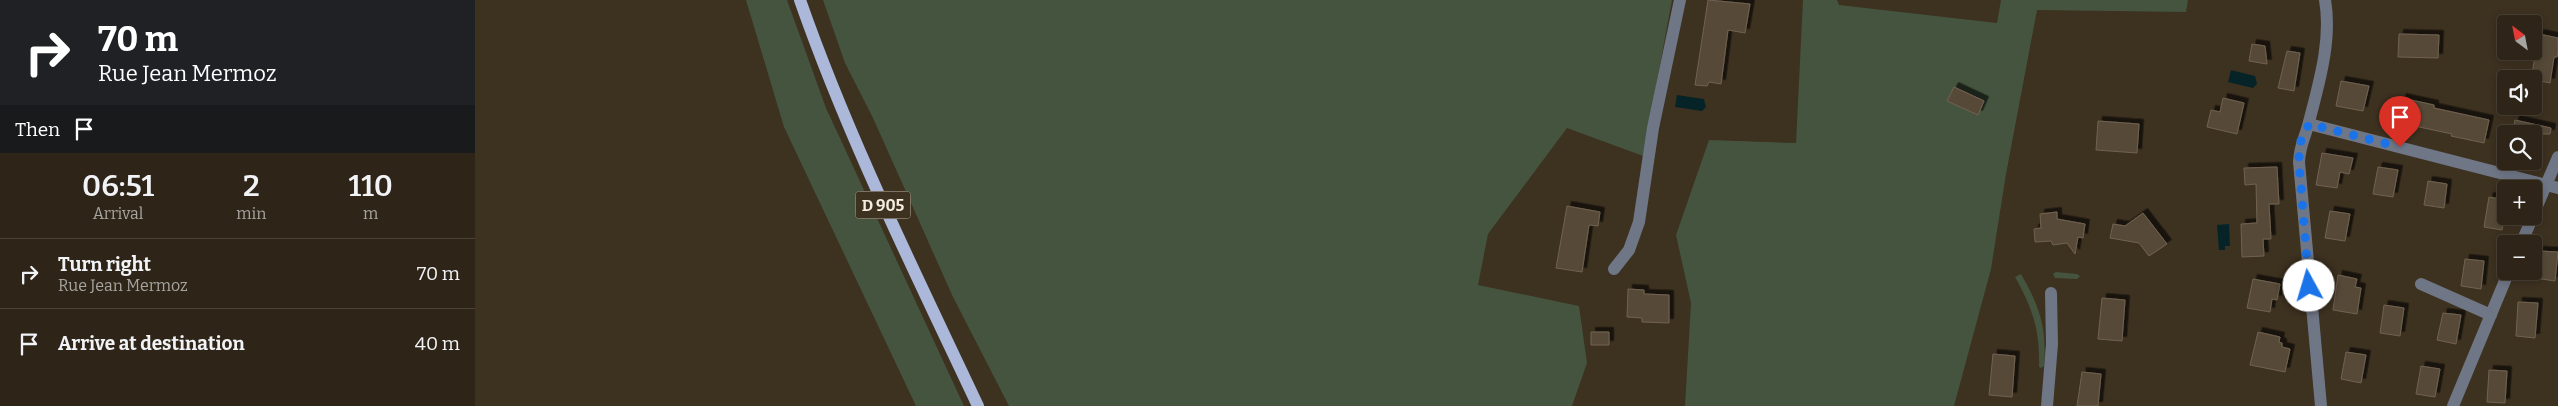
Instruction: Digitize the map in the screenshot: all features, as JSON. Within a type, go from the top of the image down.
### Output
[{"type":"main road","name":"D 905","points":[[800,0],[838,104],[871,179],[978,406]]},
{"type":"street","points":[[1614,269],[1629,250],[1639,222],[1653,128],[1680,0]]},
{"type":"street","points":[[2321,406],[2299,145],[2309,124],[2328,35],[2325,0]]},
{"type":"street","points":[[2309,124],[2552,186]]},
{"type":"street","points":[[2542,201],[2552,186],[2558,157]]},
{"type":"street","points":[[2453,406],[2505,280]]},
{"type":"street","points":[[2421,284],[2491,315]]},
{"type":"street","points":[[2047,406],[2053,318],[2051,293]]},
{"type":"green space","points":[[746,0],[787,0],[826,108],[964,406],[916,406],[784,127]]},
{"type":"green space","points":[[823,0],[1672,0],[1643,156],[1567,128],[1488,234],[1478,285],[1579,306],[1587,363],[1572,406],[1009,406],[953,297],[873,118],[845,63]]},
{"type":"green space","points":[[1803,0],[1837,0],[1839,5],[1997,23],[2001,0],[2188,0],[2186,12],[2037,10],[2006,174],[1991,269],[1954,406],[1685,406],[1691,303],[1676,235],[1709,140],[1796,143]]},
{"type":"green space","points":[[2056,272],[2080,276],[2077,279],[2055,278],[2053,274]]},
{"type":"green space","points":[[2021,274],[2041,318],[2045,352],[2044,366],[2041,368],[2039,367],[2037,331],[2034,320],[2015,277]]},
{"type":"water","points":[[2231,70],[2255,76],[2257,84],[2253,88],[2228,82]]},
{"type":"water","points":[[1677,95],[1704,99],[1706,107],[1702,111],[1675,107]]},
{"type":"water","points":[[2229,224],[2230,246],[2225,246],[2225,250],[2219,250],[2217,225]]},
{"type":"building","points":[[1708,0],[1750,4],[1745,33],[1728,30],[1721,84],[1709,82],[1707,86],[1695,85]]},
{"type":"building","points":[[2399,34],[2439,35],[2438,58],[2398,57]]},
{"type":"building","points":[[2543,35],[2558,38],[2557,57],[2554,57],[2550,83],[2542,81],[2542,70],[2533,70],[2534,60],[2543,60]]},
{"type":"building","points":[[2252,44],[2265,46],[2267,64],[2249,61]]},
{"type":"building","points":[[2287,51],[2300,53],[2294,91],[2278,88]]},
{"type":"building","points":[[2341,81],[2369,86],[2363,111],[2336,106]]},
{"type":"building","points":[[1954,87],[1984,101],[1978,115],[1947,101]]},
{"type":"building","points":[[2223,98],[2244,103],[2237,134],[2207,127],[2211,110],[2220,112]]},
{"type":"building","points":[[2402,98],[2434,105],[2434,108],[2489,120],[2484,143],[2396,122]]},
{"type":"building","points":[[2515,120],[2538,125],[2514,125]]},
{"type":"building","points":[[2098,121],[2139,124],[2137,153],[2096,150]]},
{"type":"building","points":[[2542,126],[2551,128],[2550,134],[2542,134]]},
{"type":"building","points":[[2322,153],[2353,158],[2349,174],[2340,172],[2337,188],[2316,185]]},
{"type":"building","points":[[2277,167],[2279,204],[2269,204],[2271,239],[2263,239],[2264,256],[2242,257],[2241,224],[2257,223],[2256,184],[2245,185],[2244,168]]},
{"type":"building","points":[[2378,167],[2398,170],[2393,197],[2373,194]]},
{"type":"building","points":[[2428,181],[2447,184],[2444,208],[2424,205]]},
{"type":"building","points":[[2489,197],[2497,198],[2497,225],[2503,225],[2502,230],[2484,227]]},
{"type":"building","points":[[1567,206],[1600,212],[1598,226],[1589,225],[1582,272],[1556,268]]},
{"type":"building","points":[[2330,211],[2350,214],[2345,241],[2325,238]]},
{"type":"building","points":[[2057,212],[2057,219],[2085,224],[2083,238],[2078,237],[2075,254],[2067,243],[2053,245],[2051,241],[2035,242],[2034,229],[2041,228],[2040,214]]},
{"type":"building","points":[[2143,213],[2167,244],[2149,256],[2139,243],[2110,238],[2113,224],[2125,226]]},
{"type":"building","points":[[2542,251],[2558,252],[2555,281],[2542,279]]},
{"type":"building","points":[[2465,259],[2484,261],[2481,289],[2461,286]]},
{"type":"building","points":[[2338,275],[2357,279],[2355,287],[2361,288],[2357,314],[2333,310]]},
{"type":"building","points":[[2253,279],[2280,284],[2277,300],[2272,299],[2270,312],[2247,308]]},
{"type":"building","points":[[1628,289],[1644,290],[1644,294],[1669,295],[1669,323],[1642,322],[1642,318],[1627,317]]},
{"type":"building","points":[[2102,298],[2125,300],[2122,341],[2098,339]]},
{"type":"building","points":[[2518,302],[2538,303],[2535,338],[2516,336]]},
{"type":"building","points":[[2384,305],[2404,308],[2400,336],[2380,333]]},
{"type":"building","points":[[2443,313],[2461,315],[2456,344],[2437,340]]},
{"type":"building","points":[[1591,332],[1609,332],[1609,345],[1591,345]]},
{"type":"building","points":[[2258,332],[2280,337],[2279,342],[2282,343],[2282,347],[2290,349],[2285,372],[2250,365]]},
{"type":"building","points":[[2346,352],[2366,355],[2361,383],[2341,379]]},
{"type":"building","points":[[1993,354],[2015,356],[2012,397],[1989,395]]},
{"type":"building","points":[[2421,366],[2440,369],[2435,397],[2416,394]]},
{"type":"building","points":[[2489,370],[2507,371],[2505,403],[2487,402]]},
{"type":"building","points":[[2082,372],[2101,374],[2098,406],[2077,406]]},
{"type":"route","points":[[2309,286],[2302,223],[2299,162],[2299,145],[2309,124],[2400,147]]}]
